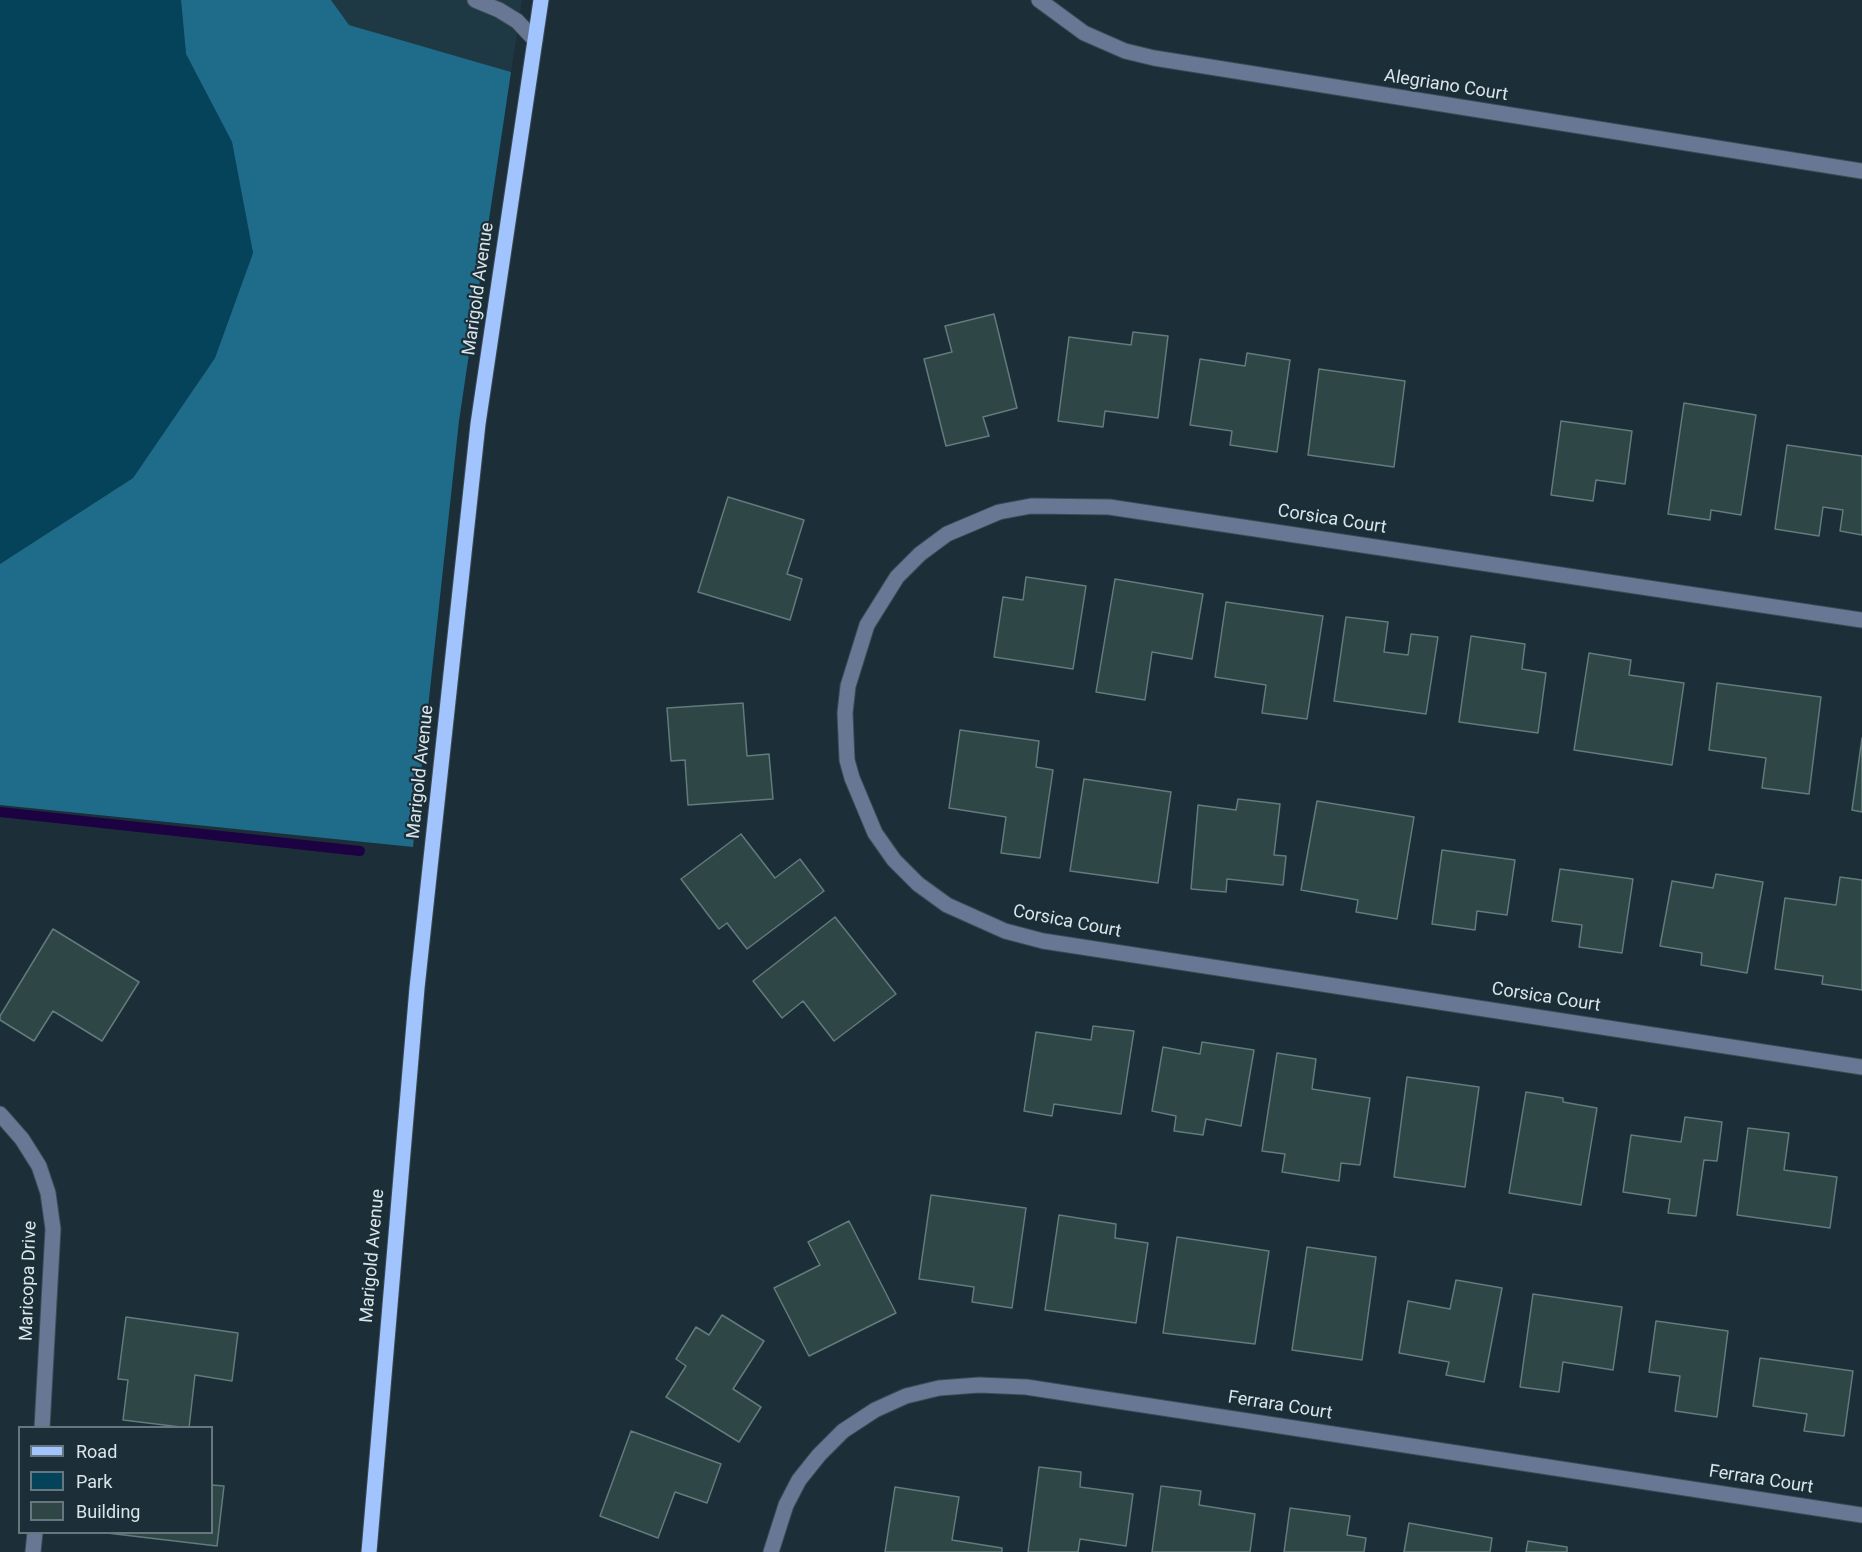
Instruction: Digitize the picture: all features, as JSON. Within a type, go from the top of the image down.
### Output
[{"type":"main road","name":"Marigold Avenue","points":[[369,1552],[417,988],[478,424],[541,0]]},
{"type":"street","points":[[475,0],[517,21],[535,40]]},
{"type":"street","name":"Alegriano Court","points":[[1039,0],[1084,33],[1125,51],[1154,58],[1862,171]]},
{"type":"street","name":"Corsica Court","points":[[1862,620],[1109,507],[1032,506],[999,512],[947,534],[920,554],[897,577],[867,625],[848,686],[845,722],[847,760],[858,795],[875,833],[894,860],[918,884],[947,905],[1005,931],[1043,941],[1862,1067]]},
{"type":"street","name":"Maricopa Drive","points":[[0,1114],[22,1139],[39,1166],[48,1193],[53,1229],[42,1426]]},
{"type":"street","name":"Ferrara Court","points":[[771,1552],[786,1505],[799,1480],[819,1455],[843,1431],[875,1410],[906,1396],[939,1388],[979,1385],[1026,1387],[1862,1515]]},
{"type":"street","points":[[33,1552],[35,1534]]},
{"type":"shaded area","points":[[181,0],[331,0],[349,25],[511,72],[459,421],[413,847],[0,805],[0,564],[133,478],[215,358],[253,253],[232,142],[186,54]]},
{"type":"shaded area","points":[[331,0],[522,0],[511,72],[349,25]]},
{"type":"green space","points":[[0,0],[181,0],[186,54],[232,142],[253,253],[215,358],[133,478],[0,564]]},
{"type":"building","points":[[994,314],[1017,408],[983,417],[989,436],[946,446],[924,359],[952,352],[945,326]]},
{"type":"building","points":[[1133,332],[1168,336],[1158,418],[1105,411],[1103,427],[1058,421],[1069,337],[1131,345]]},
{"type":"building","points":[[1247,353],[1290,360],[1277,452],[1230,445],[1232,431],[1190,425],[1200,359],[1245,366]]},
{"type":"building","points":[[1319,369],[1405,381],[1394,467],[1308,455]]},
{"type":"building","points":[[1684,403],[1756,415],[1741,515],[1711,510],[1710,520],[1668,514]]},
{"type":"building","points":[[1561,421],[1632,431],[1625,484],[1596,480],[1593,501],[1551,495]]},
{"type":"building","points":[[1787,445],[1862,456],[1862,535],[1840,531],[1843,510],[1823,507],[1819,536],[1775,529]]},
{"type":"building","points":[[728,497],[804,520],[787,574],[802,579],[790,620],[698,592]]},
{"type":"building","points":[[1026,577],[1086,586],[1073,669],[994,657],[1003,597],[1023,600]]},
{"type":"building","points":[[1115,579],[1203,594],[1192,659],[1152,652],[1145,700],[1096,692]]},
{"type":"building","points":[[1226,602],[1323,616],[1307,719],[1262,713],[1266,685],[1215,677]]},
{"type":"building","points":[[1346,617],[1388,622],[1384,652],[1408,655],[1411,634],[1438,637],[1426,714],[1334,701]]},
{"type":"building","points":[[1471,636],[1525,644],[1522,669],[1546,673],[1538,733],[1459,722]]},
{"type":"building","points":[[1589,653],[1631,660],[1629,675],[1684,683],[1672,765],[1574,750]]},
{"type":"building","points":[[1717,683],[1821,697],[1809,794],[1762,788],[1766,758],[1709,750]]},
{"type":"building","points":[[743,703],[747,756],[769,754],[773,799],[688,805],[685,760],[671,761],[667,708]]},
{"type":"building","points":[[960,730],[1039,741],[1036,767],[1053,770],[1040,858],[1001,853],[1006,817],[949,808]]},
{"type":"building","points":[[1862,738],[1862,812],[1852,810]]},
{"type":"building","points":[[1084,779],[1171,792],[1158,883],[1070,871]]},
{"type":"building","points":[[1238,799],[1280,804],[1274,855],[1286,856],[1283,885],[1227,879],[1226,892],[1191,889],[1198,805],[1236,810]]},
{"type":"building","points":[[1317,801],[1414,817],[1397,919],[1356,912],[1358,900],[1301,890]]},
{"type":"building","points":[[741,834],[775,878],[800,859],[824,891],[747,949],[727,923],[719,929],[681,879]]},
{"type":"building","points":[[1442,850],[1515,860],[1507,915],[1477,911],[1475,930],[1432,924]]},
{"type":"building","points":[[1560,869],[1633,879],[1622,953],[1579,947],[1582,925],[1552,921]]},
{"type":"building","points":[[1716,874],[1763,882],[1747,973],[1701,965],[1702,953],[1660,946],[1672,881],[1713,888]]},
{"type":"building","points":[[1840,877],[1862,880],[1862,990],[1822,984],[1823,976],[1775,969],[1785,898],[1836,905]]},
{"type":"building","points":[[835,917],[896,994],[834,1041],[803,1001],[782,1018],[753,981]]},
{"type":"building","points":[[53,929],[139,982],[102,1041],[53,1011],[34,1041],[0,1020],[0,1016]]},
{"type":"building","points":[[1093,1026],[1134,1031],[1121,1114],[1054,1104],[1052,1116],[1024,1111],[1036,1032],[1091,1040]]},
{"type":"building","points":[[1202,1042],[1254,1050],[1241,1126],[1206,1119],[1203,1135],[1174,1131],[1176,1116],[1152,1111],[1163,1047],[1200,1054]]},
{"type":"building","points":[[1277,1053],[1316,1059],[1312,1089],[1370,1098],[1360,1165],[1341,1163],[1339,1181],[1282,1172],[1285,1154],[1262,1151]]},
{"type":"building","points":[[1407,1077],[1479,1087],[1465,1187],[1394,1177]]},
{"type":"building","points":[[1526,1092],[1563,1098],[1563,1102],[1597,1108],[1581,1205],[1509,1193]]},
{"type":"building","points":[[1685,1117],[1722,1122],[1717,1161],[1704,1160],[1696,1216],[1668,1213],[1670,1199],[1623,1192],[1631,1135],[1681,1142]]},
{"type":"building","points":[[1748,1128],[1789,1133],[1784,1170],[1837,1177],[1830,1228],[1737,1215]]},
{"type":"building","points":[[931,1195],[1026,1208],[1012,1308],[972,1302],[974,1287],[919,1279]]},
{"type":"building","points":[[1059,1215],[1116,1224],[1115,1238],[1148,1243],[1136,1323],[1045,1310]]},
{"type":"building","points":[[849,1221],[896,1313],[809,1356],[774,1288],[820,1265],[808,1242]]},
{"type":"building","points":[[1177,1237],[1269,1251],[1255,1344],[1163,1333]]},
{"type":"building","points":[[1307,1247],[1376,1257],[1362,1360],[1292,1350]]},
{"type":"building","points":[[1456,1280],[1502,1288],[1484,1382],[1446,1375],[1449,1362],[1399,1353],[1408,1301],[1450,1309]]},
{"type":"building","points":[[1533,1294],[1622,1307],[1613,1370],[1563,1362],[1559,1392],[1520,1387]]},
{"type":"building","points":[[722,1315],[764,1341],[733,1389],[761,1407],[739,1442],[666,1397],[686,1366],[676,1359],[696,1327],[709,1335]]},
{"type":"building","points":[[126,1317],[238,1333],[232,1381],[195,1375],[189,1426],[123,1420],[128,1380],[118,1379]]},
{"type":"building","points":[[1656,1321],[1728,1331],[1717,1417],[1675,1411],[1680,1376],[1649,1372]]},
{"type":"building","points":[[1760,1358],[1853,1371],[1844,1436],[1804,1431],[1807,1414],[1753,1406]]},
{"type":"building","points":[[631,1431],[721,1464],[707,1503],[675,1492],[658,1538],[600,1516]]},
{"type":"building","points":[[1039,1467],[1081,1472],[1080,1487],[1133,1494],[1126,1546],[1080,1539],[1078,1552],[1028,1552]]},
{"type":"building","points":[[213,1485],[224,1486],[217,1546],[115,1534],[213,1534]]},
{"type":"building","points":[[1161,1486],[1201,1491],[1199,1505],[1255,1514],[1250,1552],[1152,1552]]},
{"type":"building","points":[[895,1487],[959,1497],[952,1540],[1002,1548],[1002,1552],[885,1552]]},
{"type":"building","points":[[1290,1508],[1350,1516],[1347,1535],[1366,1538],[1364,1552],[1284,1552]]},
{"type":"building","points":[[1409,1523],[1492,1538],[1490,1552],[1404,1552]]},
{"type":"building","points":[[1528,1541],[1567,1547],[1567,1552],[1526,1552]]},
{"type":"waterway","points":[[0,812],[360,851]]}]
